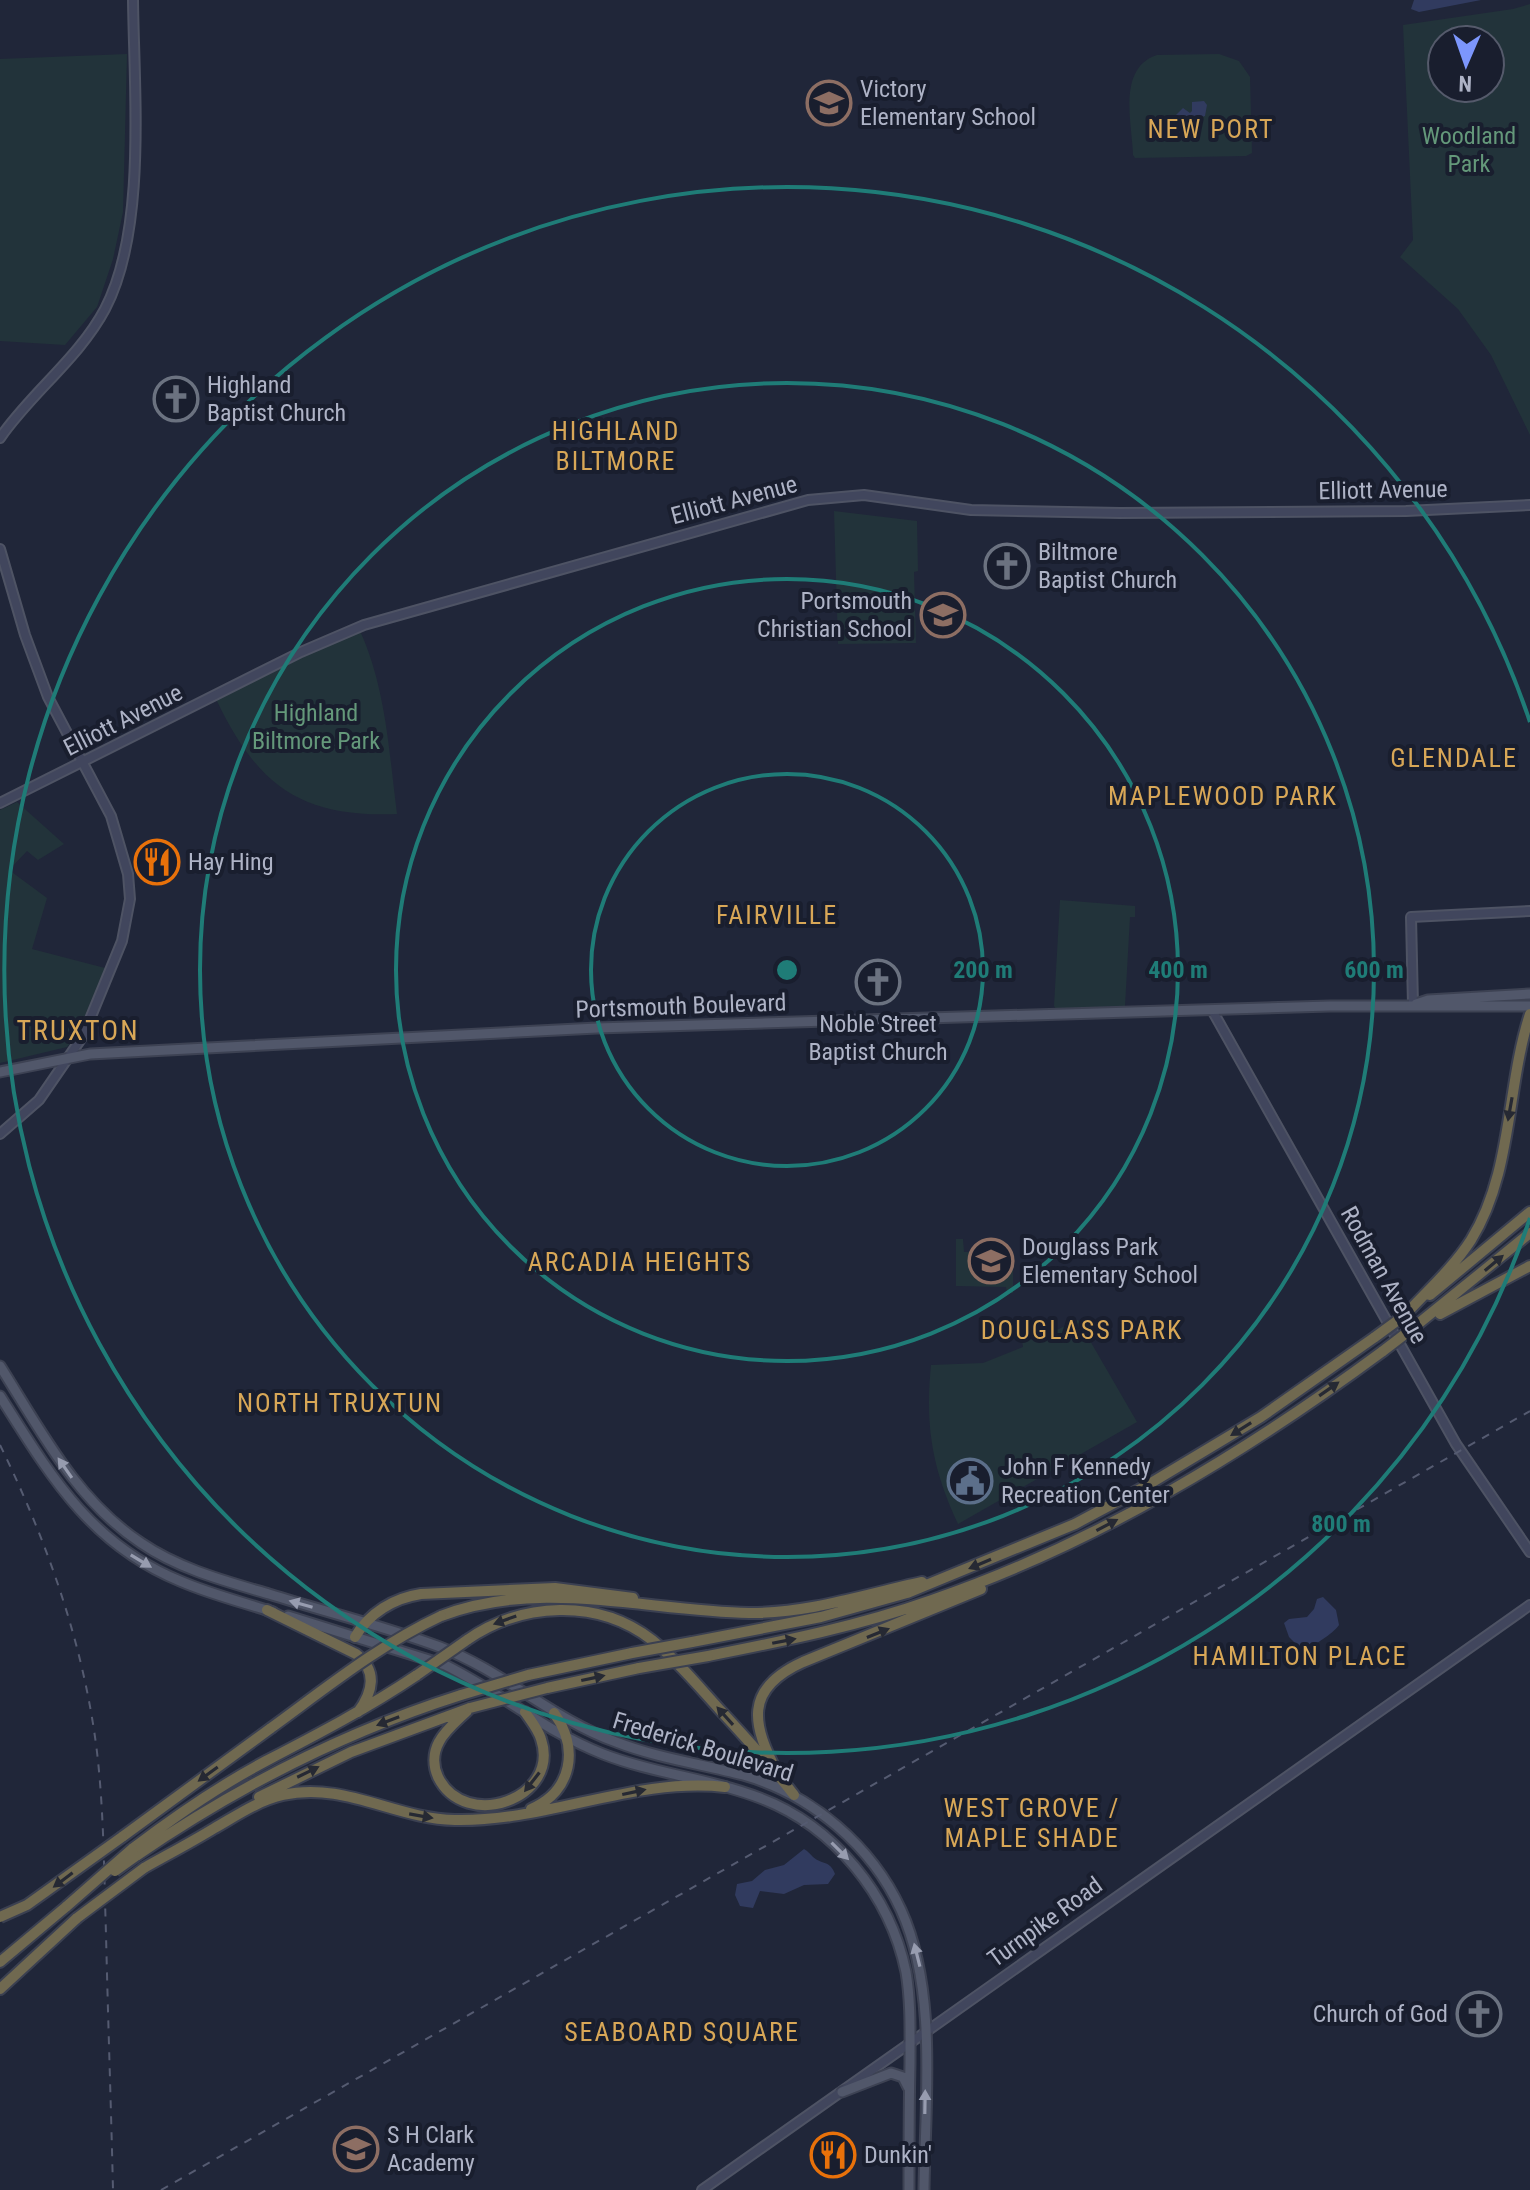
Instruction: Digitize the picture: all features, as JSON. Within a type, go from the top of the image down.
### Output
[{"type":"highway","points":[[1405,1315],[1460,1256],[1489,1204],[1502,1164],[1524,1032],[1530,1014]]},
{"type":"highway","points":[[134,1853],[283,1767],[355,1734],[461,1695],[528,1675],[821,1617],[944,1580],[1075,1524],[1117,1503],[1261,1417],[1405,1315],[1477,1259],[1530,1212]]},
{"type":"highway","points":[[778,1774],[759,1735],[757,1718],[764,1692],[776,1677],[803,1662],[930,1612],[1010,1576],[1207,1468],[1383,1351],[1530,1233]]},
{"type":"highway","points":[[1413,1328],[1530,1266]]},
{"type":"highway","points":[[0,1986],[77,1918],[144,1868],[236,1810],[312,1770],[391,1735],[470,1708],[547,1688],[803,1637],[883,1616],[973,1585],[1064,1546]]},
{"type":"highway","points":[[0,1917],[27,1905],[372,1655],[441,1616],[473,1606],[526,1598],[752,1613],[805,1610],[926,1581],[944,1580]]},
{"type":"highway","points":[[355,1637],[364,1622],[380,1610],[413,1595],[528,1588],[578,1590],[673,1608]]},
{"type":"highway","points":[[267,1610],[356,1654],[365,1663],[371,1688],[356,1714]]},
{"type":"highway","points":[[0,1962],[209,1795],[356,1714],[467,1640],[503,1620],[533,1612],[576,1611],[618,1621],[653,1641],[694,1681],[794,1795]]},
{"type":"highway","points":[[470,1708],[441,1738],[434,1762],[446,1788],[459,1799],[477,1804],[494,1805],[510,1801],[527,1791],[538,1776],[544,1758],[542,1741],[525,1712]]},
{"type":"highway","points":[[503,1818],[542,1804],[558,1789],[567,1772],[569,1739],[554,1713]]},
{"type":"highway","points":[[144,1868],[256,1804],[297,1792],[344,1794],[401,1812],[440,1819],[503,1818],[671,1786],[725,1787]]},
{"type":"main road","name":"Portsmouth Boulevard","points":[[1413,1005],[1428,1000],[1530,994]]},
{"type":"main road","name":"Portsmouth Boulevard","points":[[0,1072],[71,1056],[597,1028],[1413,1005],[1530,1006]]},
{"type":"main road","name":"Frederick Boulevard","points":[[0,1366],[75,1484],[130,1536],[182,1566],[437,1646],[475,1662],[580,1727],[619,1743],[743,1775],[794,1795],[848,1835],[874,1865],[897,1901],[919,1962],[926,2032],[924,2190]]},
{"type":"main road","name":"Frederick Boulevard","points":[[0,1396],[67,1497],[116,1545],[178,1581],[445,1665],[569,1739],[627,1763],[761,1798],[798,1817],[837,1846],[884,1909],[901,1954],[908,1991],[910,2043],[909,2190]]},
{"type":"main road","points":[[842,2092],[891,2073],[903,2077],[910,2090]]},
{"type":"street","points":[[0,438],[92,328],[116,281],[129,228],[134,187],[133,0]]},
{"type":"street","name":"Elliott Avenue","points":[[0,803],[301,652],[364,625],[748,516],[826,497],[864,495],[971,510],[1120,513],[1406,511],[1530,505]]},
{"type":"street","points":[[0,549],[36,667],[58,717],[111,816],[128,874],[130,899],[122,941],[94,1013],[71,1056],[34,1106],[0,1134]]},
{"type":"street","points":[[1413,1005],[1411,917],[1530,911]]},
{"type":"street","name":"Rodman Avenue","points":[[1212,1010],[1456,1444],[1530,1552]]},
{"type":"street","name":"Turnpike Road","points":[[702,2190],[1530,1605]]},
{"type":"green space","name":"Woodland Park","points":[[1530,4],[1530,435],[1491,355],[1458,309],[1400,257],[1413,240],[1403,25]]},
{"type":"green space","points":[[127,54],[123,212],[113,259],[97,307],[65,345],[0,341],[0,59]]},
{"type":"green space","points":[[1219,54],[1239,61],[1250,77],[1252,153],[1246,156],[1135,158],[1130,98],[1136,72],[1144,62],[1157,55]]},
{"type":"green space","points":[[834,511],[917,521],[918,571],[914,572],[916,643],[838,644]]},
{"type":"green space","name":"Highland Biltmore Park","points":[[360,631],[381,698],[397,814],[334,810],[308,802],[286,790],[248,754],[216,699],[303,655]]},
{"type":"green space","points":[[17,802],[64,844],[38,860],[27,851],[9,870],[47,898],[32,949],[105,968],[77,1035],[67,1047],[0,1063],[0,810]]},
{"type":"green space","points":[[1060,900],[1135,906],[1135,917],[1130,917],[1125,1006],[1056,1009],[1054,1006]]},
{"type":"green space","points":[[956,1239],[963,1239],[964,1252],[1000,1252],[1001,1259],[1013,1259],[1013,1293],[1007,1293],[1006,1287],[956,1286]]},
{"type":"green space","points":[[1078,1320],[1137,1422],[958,1524],[942,1484],[932,1446],[929,1408],[931,1365],[983,1363],[1023,1347],[1022,1340],[1037,1339]]},
{"type":"water","points":[[1414,0],[1481,0],[1419,12],[1411,9]]},
{"type":"water","points":[[1204,101],[1207,105],[1205,116],[1196,119],[1198,133],[1186,133],[1186,127],[1175,116],[1183,108],[1190,113],[1192,102]]},
{"type":"water","points":[[1323,1597],[1336,1610],[1339,1625],[1310,1648],[1300,1648],[1289,1637],[1284,1623],[1289,1619],[1307,1617],[1317,1599]]},
{"type":"water","points":[[804,1849],[833,1870],[835,1874],[828,1884],[804,1885],[784,1894],[760,1891],[753,1908],[740,1906],[735,1895],[737,1884],[752,1881],[765,1870],[784,1865]]},
{"type":"railway","points":[[161,2190],[1530,1411]]},
{"type":"railway","points":[[0,1445],[33,1518],[61,1594],[91,1712],[102,1820],[113,2190]]},
{"type":"place","name":"Victory Elementary School","points":[[829,103]]},
{"type":"place","name":"Highland Baptist Church","points":[[176,399]]},
{"type":"place","name":"Biltmore Baptist Church","points":[[1007,566]]},
{"type":"place","name":"Portsmouth Christian School","points":[[943,615]]},
{"type":"place","name":"Hay Hing","points":[[157,862]]},
{"type":"place","name":"Noble Street Baptist Church","points":[[878,982]]},
{"type":"place","name":"Douglass Park Elementary School","points":[[991,1261]]},
{"type":"place","name":"John F Kennedy Recreation Center","points":[[970,1481]]},
{"type":"place","name":"Church of God","points":[[1479,2014]]},
{"type":"place","name":"S H Clark Academy","points":[[356,2149]]},
{"type":"place","name":"Dunkin'","points":[[833,2155]]},
{"type":"district","name":"NEW PORT","points":[[1211,129]]},
{"type":"district","name":"HIGHLAND BILTMORE","points":[[616,446]]},
{"type":"district","name":"GLENDALE","points":[[1454,758]]},
{"type":"district","name":"MAPLEWOOD PARK","points":[[1223,796]]},
{"type":"district","name":"FAIRVILLE","points":[[777,915]]},
{"type":"district","name":"TRUXTON","points":[[78,1030]]},
{"type":"district","name":"ARCADIA HEIGHTS","points":[[640,1262]]},
{"type":"district","name":"DOUGLASS PARK","points":[[1082,1330]]},
{"type":"district","name":"NORTH TRUXTUN","points":[[340,1403]]},
{"type":"district","name":"HAMILTON PLACE","points":[[1300,1656]]},
{"type":"district","name":"WEST GROVE / MAPLE SHADE","points":[[1032,1823]]},
{"type":"district","name":"SEABOARD SQUARE","points":[[682,2032]]}]
